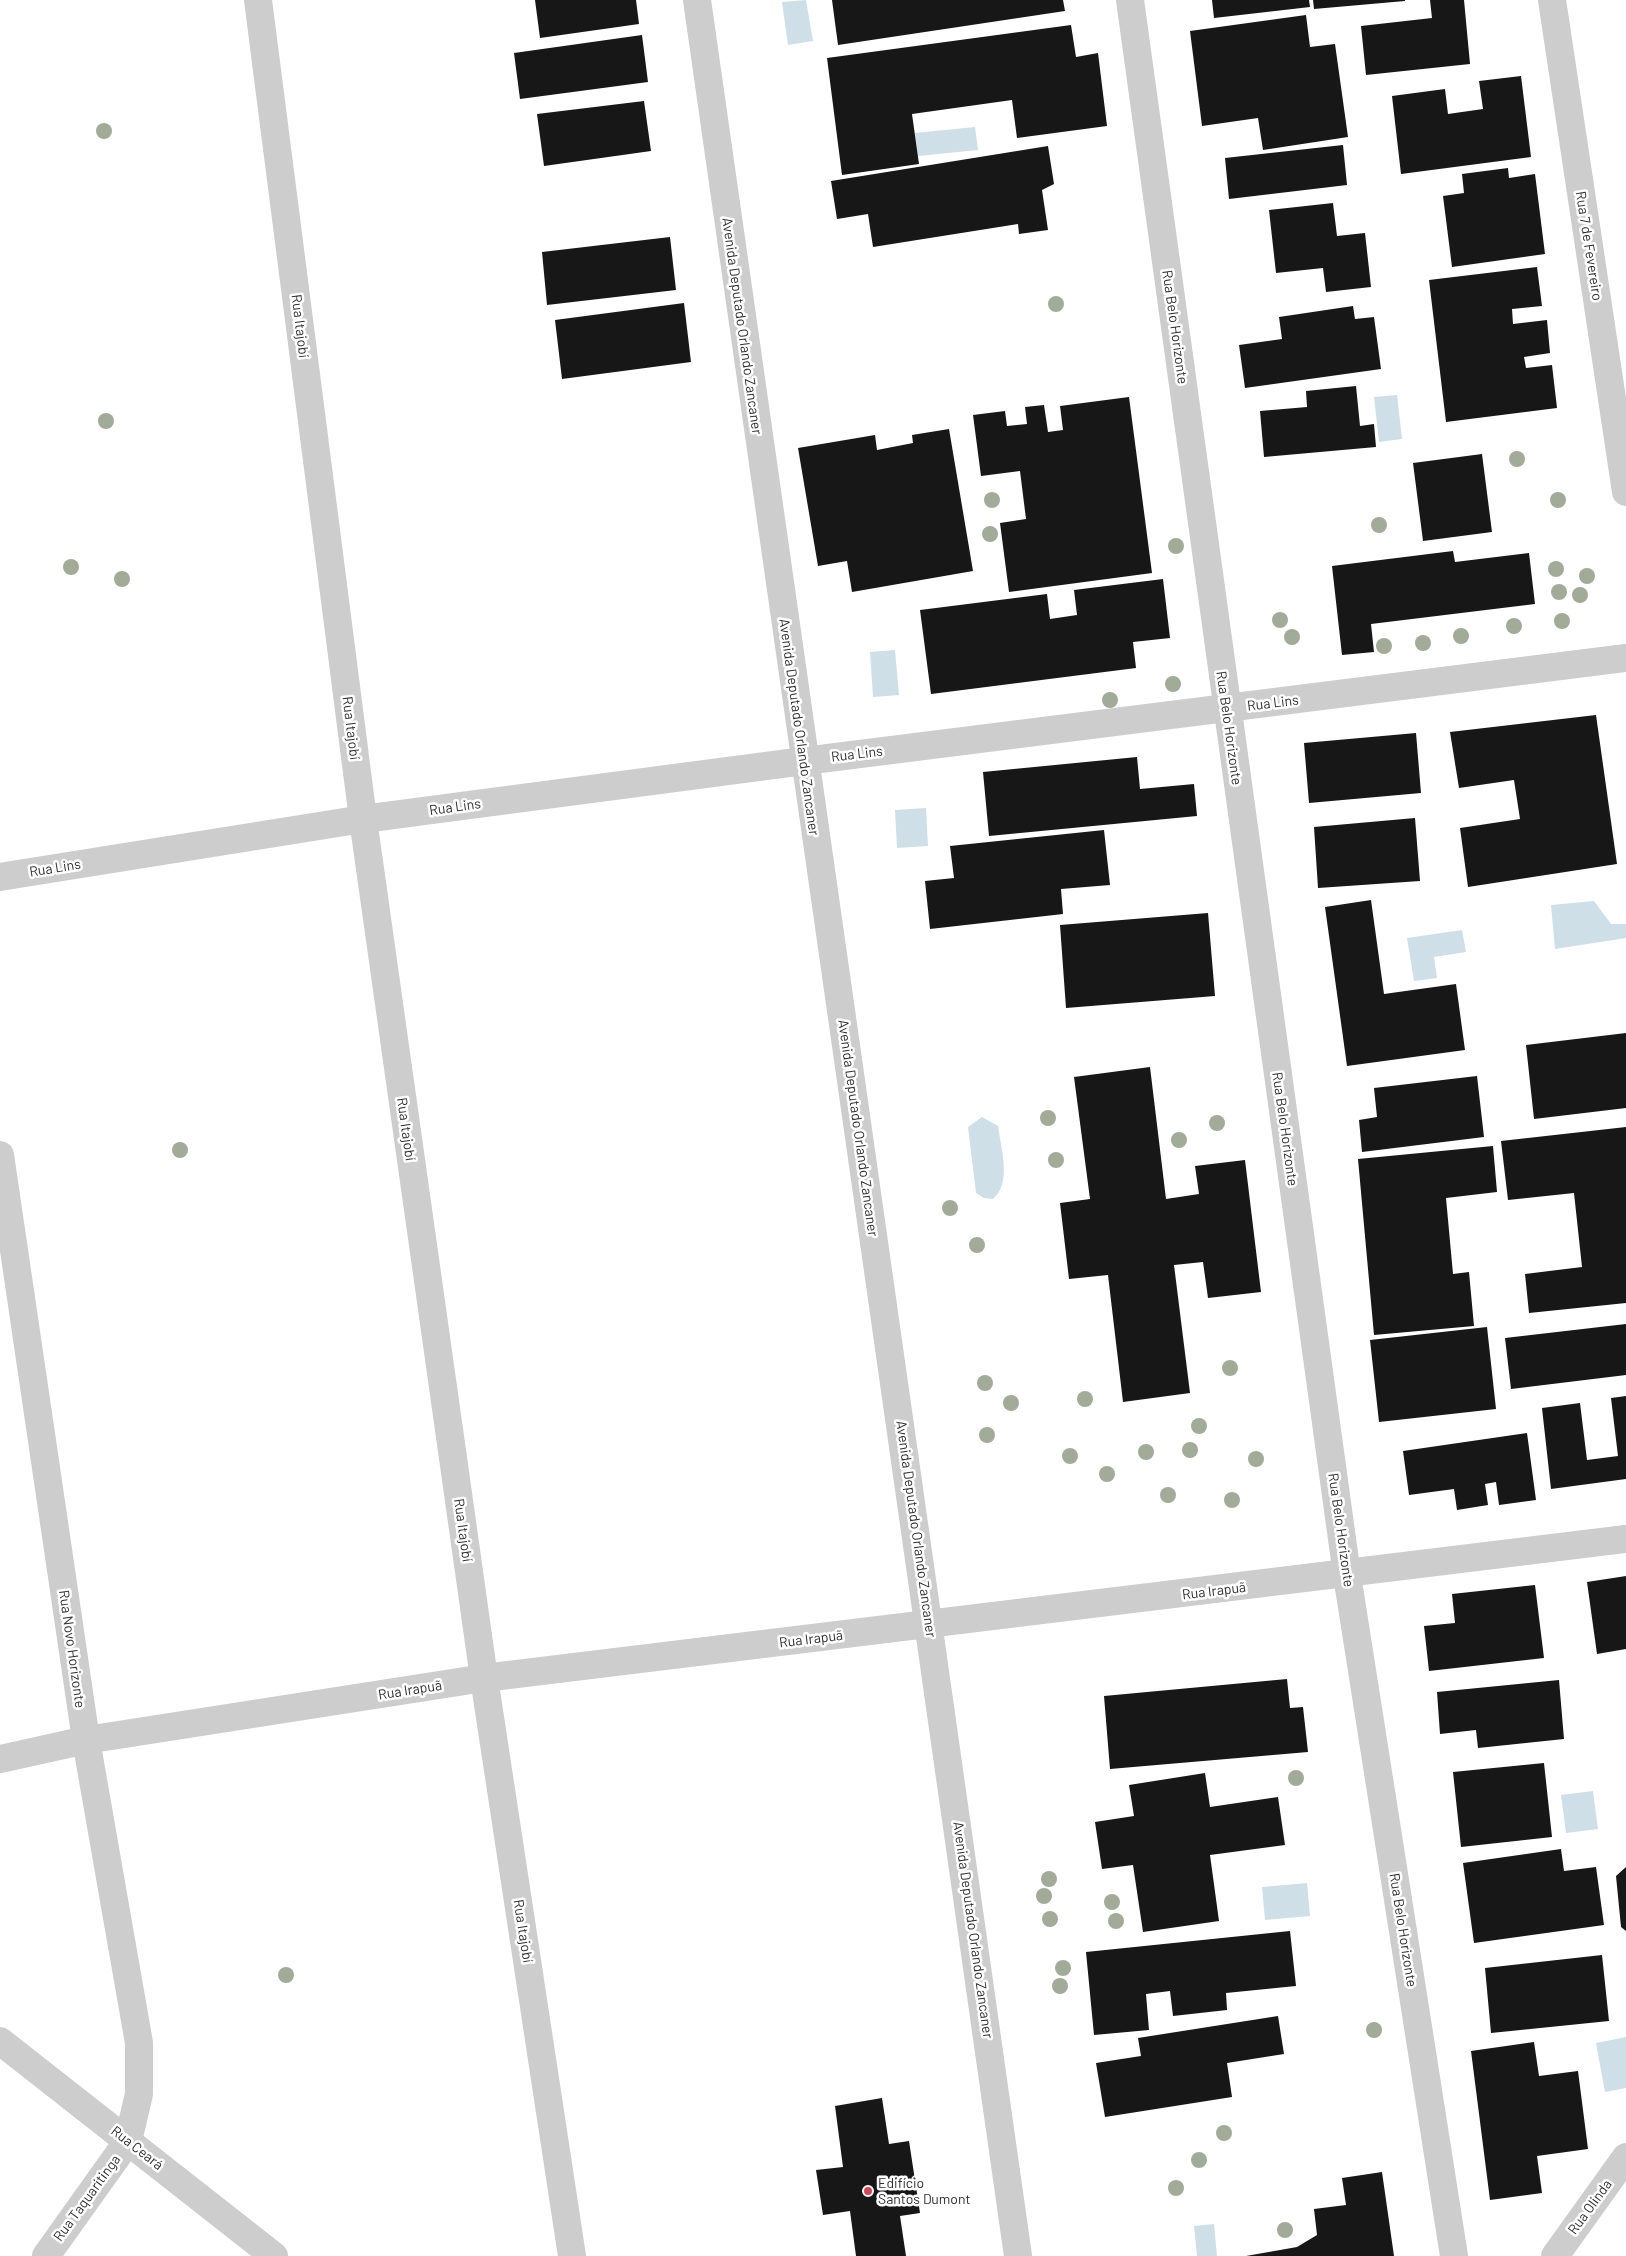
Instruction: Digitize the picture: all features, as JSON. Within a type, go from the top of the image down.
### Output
[{"type":"street","name":"Rua Itajobí","points":[[258,0],[363,820],[484,1678],[572,2256]]},
{"type":"street","name":"Avenida Deputado Orlando Zancaner","points":[[696,0],[804,761],[930,1625],[1018,2256]]},
{"type":"street","name":"Rua Belo Horizonte","points":[[1130,0],[1347,1574],[1454,2256]]},
{"type":"street","name":"Rua 7 de Fevereiro","points":[[1552,0],[1626,492]]},
{"type":"street","name":"Rua Lins","points":[[0,877],[363,820],[804,761],[1626,658]]},
{"type":"street","name":"Rua Novo Horizonte","points":[[0,1156],[86,1740],[139,2043],[139,2094],[128,2141]]},
{"type":"street","name":"Rua Irapuã","points":[[0,1759],[86,1740],[484,1678],[1626,1540]]},
{"type":"street","name":"Rua Ceará","points":[[0,2041],[274,2256]]},
{"type":"street","name":"Rua Taquaritinga","points":[[46,2256],[128,2141]]},
{"type":"street","name":"Rua Olinda","points":[[1555,2256],[1626,2157]]},
{"type":"shaded area","points":[[806,0],[813,41],[788,45],[782,2]]},
{"type":"shaded area","points":[[975,127],[978,150],[918,156],[915,133]]},
{"type":"shaded area","points":[[1397,395],[1402,439],[1379,442],[1374,397]]},
{"type":"shaded area","points":[[895,650],[899,695],[873,697],[870,652]]},
{"type":"shaded area","points":[[926,808],[928,846],[897,848],[895,810]]},
{"type":"shaded area","points":[[1594,901],[1611,924],[1626,924],[1626,938],[1555,949],[1551,905]]},
{"type":"shaded area","points":[[1462,930],[1466,952],[1434,957],[1437,978],[1414,981],[1407,938]]},
{"type":"shaded area","points":[[982,1117],[998,1126],[1003,1155],[1004,1175],[1002,1184],[999,1192],[993,1199],[984,1198],[976,1193],[968,1127]]},
{"type":"shaded area","points":[[1593,1791],[1598,1829],[1566,1833],[1561,1795]]},
{"type":"shaded area","points":[[1307,1883],[1310,1916],[1265,1920],[1262,1887]]},
{"type":"shaded area","points":[[1626,2037],[1626,2088],[1605,2092],[1596,2043]]},
{"type":"shaded area","points":[[1214,2224],[1217,2256],[1197,2256],[1194,2226]]},
{"type":"building","points":[[535,0],[636,0],[639,24],[540,38]]},
{"type":"building","points":[[832,0],[1063,0],[1065,11],[838,45]]},
{"type":"building","points":[[1212,0],[1309,0],[1310,7],[1214,18]]},
{"type":"building","points":[[1313,0],[1405,0],[1405,1],[1314,9]]},
{"type":"building","points":[[1430,0],[1464,0],[1470,64],[1366,75],[1361,26],[1432,18]]},
{"type":"building","points":[[1306,15],[1310,47],[1335,44],[1348,137],[1263,150],[1258,118],[1202,126],[1190,31]]},
{"type":"building","points":[[1071,25],[1076,57],[1098,53],[1107,126],[1017,138],[1012,100],[912,114],[919,164],[842,175],[827,58]]},
{"type":"building","points":[[642,35],[648,82],[520,99],[514,53]]},
{"type":"building","points":[[1521,76],[1531,157],[1401,174],[1392,96],[1445,89],[1448,114],[1483,109],[1479,81]]},
{"type":"building","points":[[644,101],[651,151],[544,166],[537,114]]},
{"type":"building","points":[[1343,145],[1347,185],[1229,199],[1225,158]]},
{"type":"building","points":[[1048,146],[1054,184],[1042,190],[1048,230],[1019,234],[1018,224],[873,247],[868,214],[837,219],[831,181]]},
{"type":"building","points":[[1508,168],[1509,178],[1535,174],[1545,254],[1452,267],[1443,196],[1464,193],[1462,174]]},
{"type":"building","points":[[1333,203],[1337,236],[1365,233],[1371,287],[1326,292],[1323,268],[1276,273],[1269,210]]},
{"type":"building","points":[[670,237],[676,290],[547,305],[542,252]]},
{"type":"building","points":[[1537,267],[1542,306],[1512,309],[1513,324],[1547,320],[1550,353],[1524,357],[1526,368],[1552,365],[1557,408],[1446,422],[1429,280]]},
{"type":"building","points":[[684,303],[691,362],[562,379],[555,320]]},
{"type":"building","points":[[1353,306],[1355,319],[1374,317],[1381,369],[1245,388],[1239,345],[1282,339],[1279,317]]},
{"type":"building","points":[[1356,386],[1360,426],[1374,424],[1376,447],[1264,457],[1260,411],[1307,407],[1306,391]]},
{"type":"building","points":[[1129,397],[1152,573],[1009,592],[1000,523],[1026,519],[1020,471],[981,476],[973,415],[1005,411],[1007,426],[1027,424],[1025,407],[1044,405],[1048,432],[1063,430],[1060,406]]},
{"type":"building","points":[[949,429],[973,571],[852,592],[847,561],[818,566],[798,448],[875,435],[877,450],[913,443],[912,435]]},
{"type":"building","points":[[1482,454],[1492,532],[1423,541],[1413,463]]},
{"type":"building","points":[[1453,551],[1455,562],[1529,553],[1535,604],[1371,624],[1374,652],[1342,655],[1332,566]]},
{"type":"building","points":[[1163,579],[1170,638],[1133,642],[1136,668],[931,694],[920,610],[1047,594],[1050,619],[1077,615],[1074,590]]},
{"type":"building","points":[[1596,715],[1617,864],[1468,887],[1460,828],[1520,819],[1514,780],[1459,788],[1450,732]]},
{"type":"building","points":[[1416,733],[1421,793],[1309,803],[1304,743]]},
{"type":"building","points":[[1137,757],[1140,789],[1194,784],[1197,816],[989,836],[983,772]]},
{"type":"building","points":[[1415,818],[1420,881],[1318,888],[1314,827]]},
{"type":"building","points":[[1104,830],[1110,885],[1061,889],[1063,914],[930,929],[925,881],[954,878],[950,846]]},
{"type":"building","points":[[1371,900],[1384,994],[1456,984],[1465,1050],[1347,1066],[1325,907]]},
{"type":"building","points":[[1208,913],[1215,996],[1066,1008],[1060,925]]},
{"type":"building","points":[[1626,1033],[1626,1108],[1534,1119],[1526,1045]]},
{"type":"building","points":[[1150,1067],[1166,1199],[1199,1194],[1195,1166],[1245,1160],[1261,1292],[1208,1298],[1203,1262],[1174,1265],[1190,1393],[1123,1402],[1108,1275],[1069,1279],[1060,1203],[1090,1199],[1074,1077]]},
{"type":"building","points":[[1477,1076],[1484,1137],[1362,1152],[1359,1120],[1377,1117],[1374,1088]]},
{"type":"building","points":[[1626,1127],[1626,1303],[1529,1313],[1525,1274],[1582,1267],[1574,1193],[1508,1200],[1501,1141]]},
{"type":"building","points":[[1493,1146],[1497,1192],[1446,1198],[1453,1274],[1469,1272],[1474,1326],[1374,1335],[1358,1159]]},
{"type":"building","points":[[1626,1324],[1626,1375],[1511,1389],[1505,1338]]},
{"type":"building","points":[[1487,1327],[1496,1409],[1379,1422],[1370,1340]]},
{"type":"building","points":[[1626,1396],[1626,1479],[1551,1489],[1542,1408],[1580,1403],[1587,1460],[1618,1456],[1611,1398]]},
{"type":"building","points":[[1527,1433],[1536,1500],[1499,1505],[1496,1482],[1485,1484],[1488,1505],[1457,1510],[1454,1489],[1409,1495],[1403,1451]]},
{"type":"building","points":[[1626,1576],[1626,1649],[1597,1654],[1587,1582]]},
{"type":"building","points":[[1535,1585],[1544,1658],[1429,1671],[1424,1626],[1455,1623],[1452,1594]]},
{"type":"building","points":[[1287,1679],[1290,1708],[1303,1707],[1308,1752],[1110,1769],[1104,1696]]},
{"type":"building","points":[[1559,1680],[1564,1739],[1478,1748],[1476,1730],[1440,1734],[1437,1692]]},
{"type":"building","points":[[1544,1763],[1552,1837],[1461,1847],[1453,1772]]},
{"type":"building","points":[[1205,1773],[1210,1807],[1278,1797],[1285,1845],[1210,1855],[1219,1921],[1143,1932],[1133,1865],[1102,1869],[1095,1822],[1134,1816],[1129,1785]]},
{"type":"building","points":[[1561,1849],[1564,1871],[1596,1867],[1604,1925],[1474,1943],[1463,1863]]},
{"type":"building","points":[[1626,1867],[1626,1931],[1621,1927],[1616,1876]]},
{"type":"building","points":[[1290,1931],[1296,1986],[1226,1993],[1227,2010],[1173,2016],[1170,1991],[1146,1994],[1149,2030],[1094,2035],[1086,1952]]},
{"type":"building","points":[[1602,1955],[1609,2021],[1491,2033],[1485,1968]]},
{"type":"building","points":[[1278,2016],[1284,2054],[1227,2063],[1232,2097],[1105,2117],[1096,2063],[1141,2056],[1138,2038]]},
{"type":"building","points":[[1534,2042],[1539,2076],[1578,2071],[1588,2149],[1537,2156],[1542,2193],[1490,2200],[1471,2051]]},
{"type":"building","name":"Edifício Santos Dumont","points":[[882,2098],[889,2144],[909,2141],[920,2213],[900,2216],[906,2256],[856,2256],[850,2211],[823,2215],[816,2170],[843,2167],[835,2106]]},
{"type":"building","points":[[1382,2172],[1394,2256],[1246,2256],[1297,2247],[1317,2235],[1314,2209],[1346,2205],[1342,2178]]},
{"type":"place","name":"Edifício Santos Dumont","points":[[868,2191]]}]
